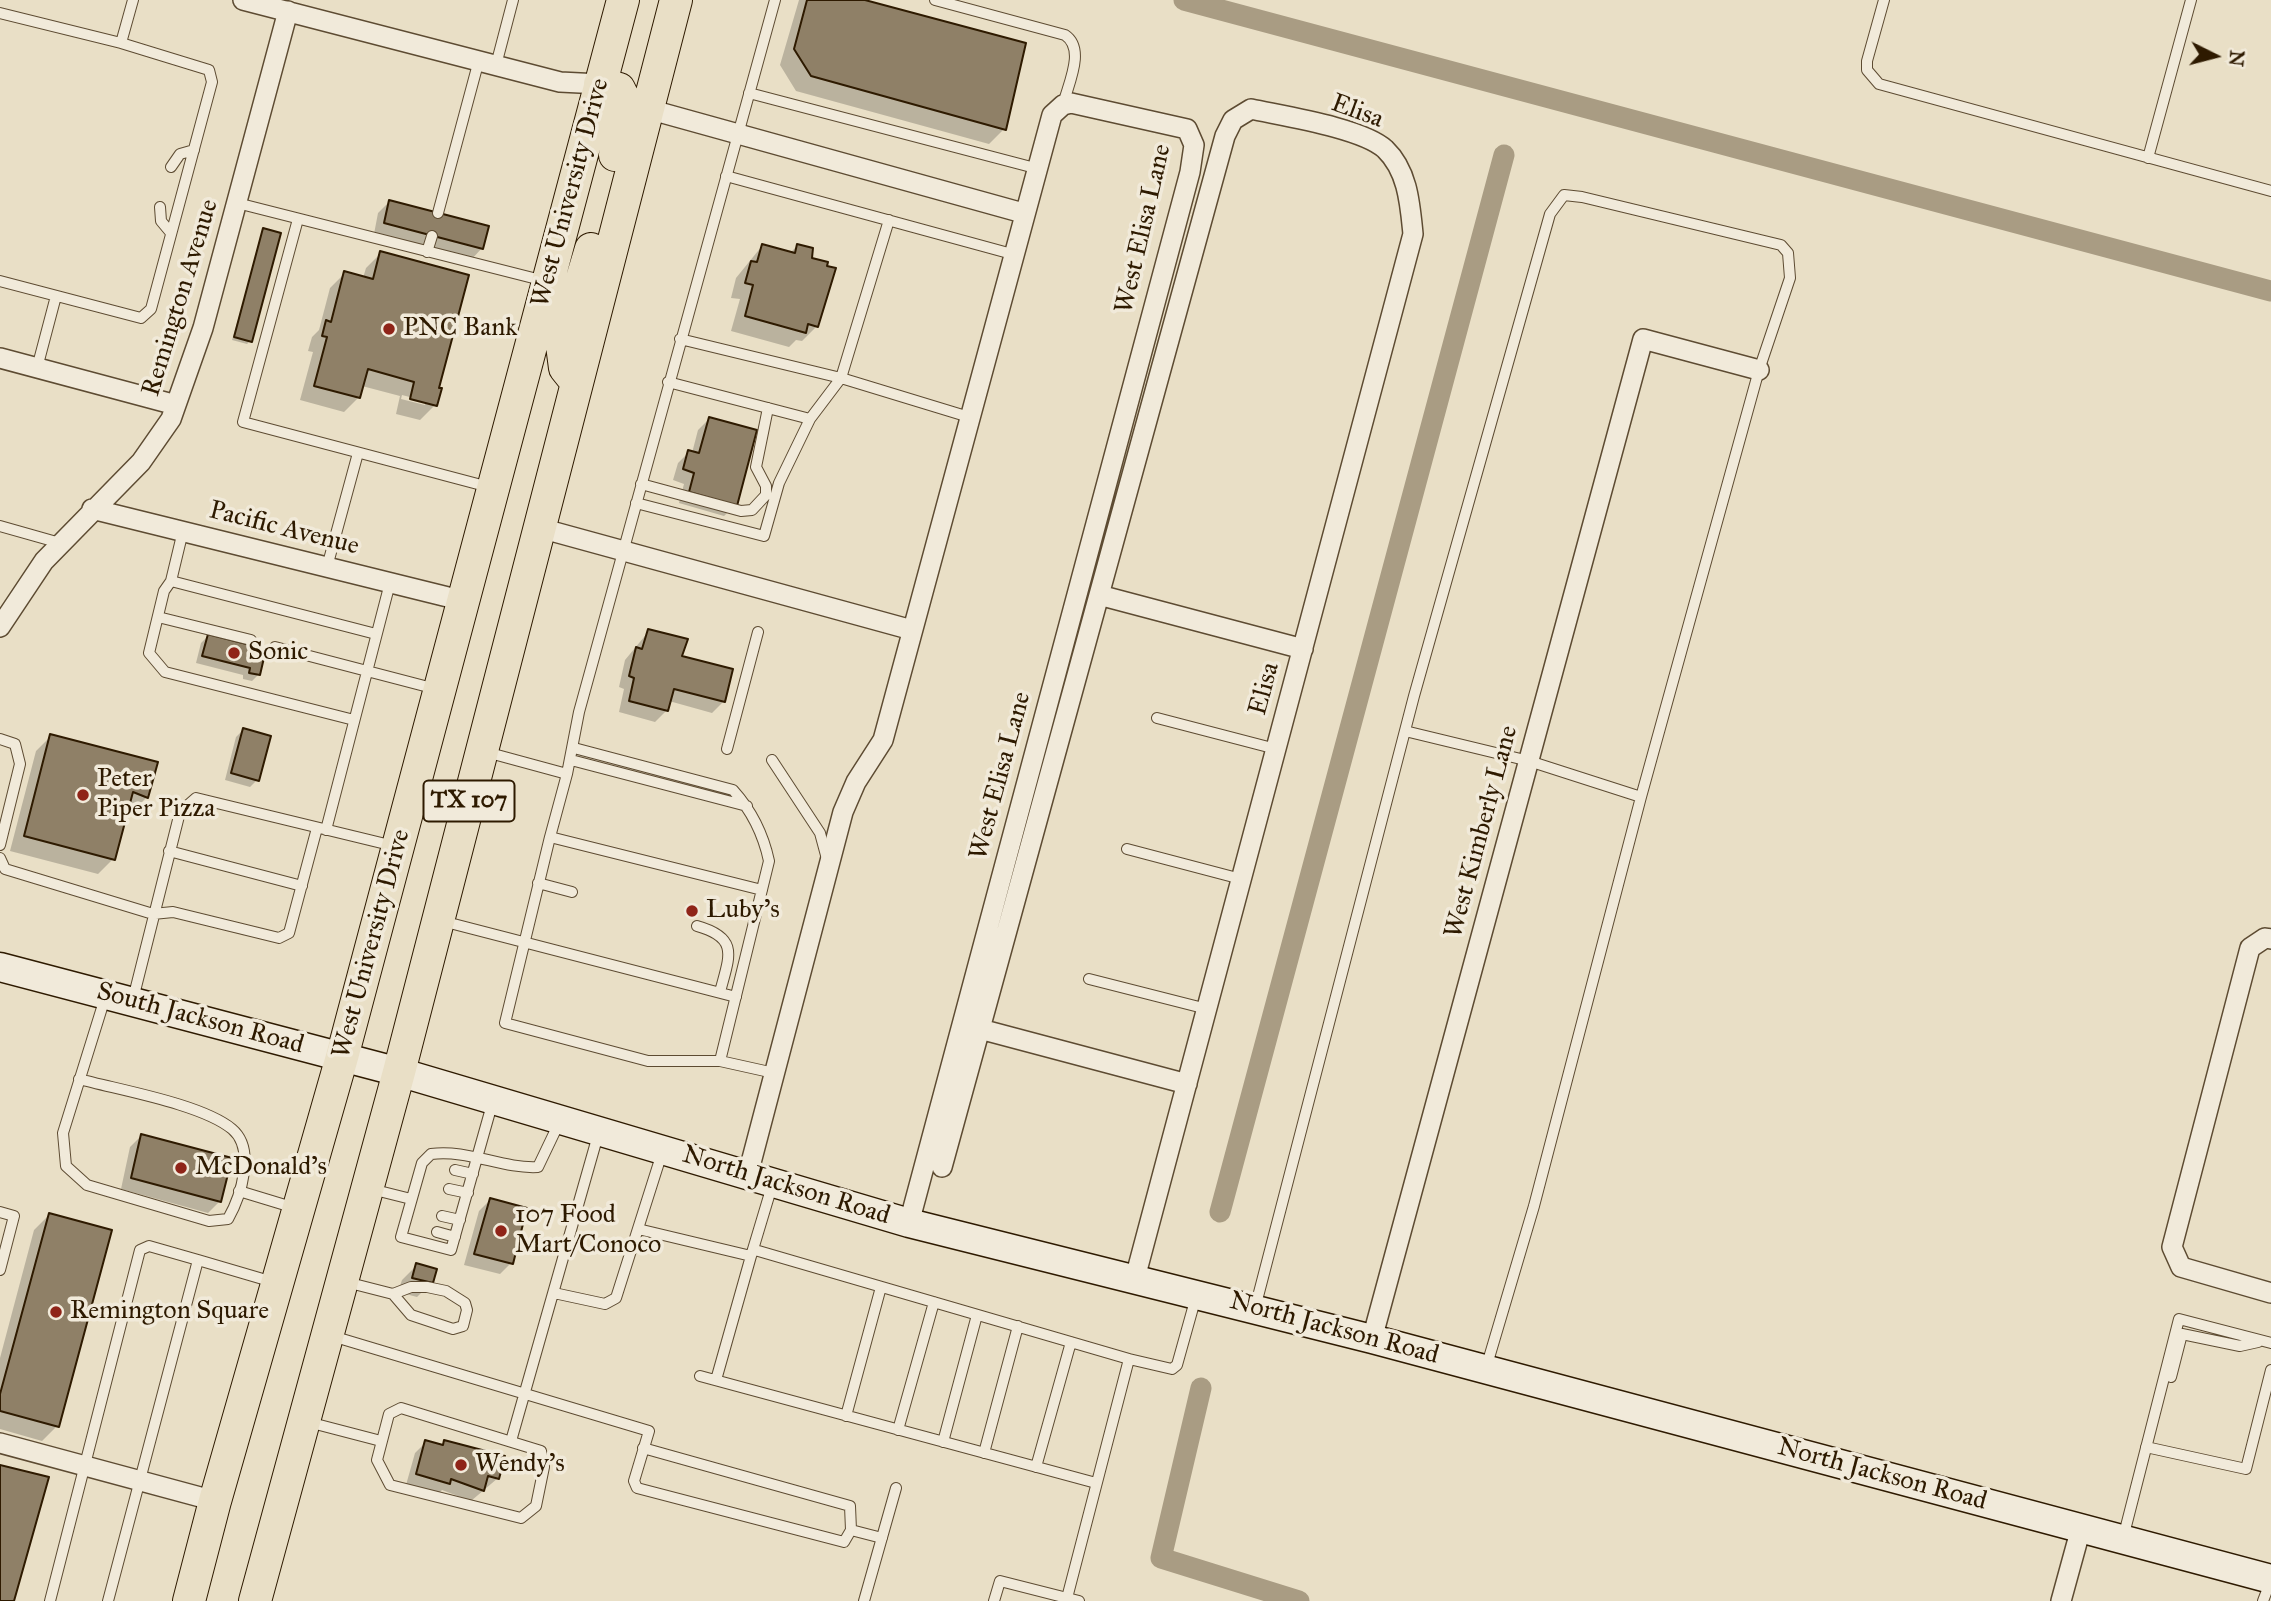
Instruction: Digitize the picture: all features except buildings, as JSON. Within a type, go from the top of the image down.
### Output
[{"type":"main road","name":"West University Drive","points":[[189,1601],[342,1057],[623,0]]},
{"type":"main road","name":"West University Drive","points":[[255,1601],[439,920],[676,0]]},
{"type":"main road","points":[[577,383],[565,368],[562,345],[607,188],[623,118],[624,99],[619,89],[600,84]]},
{"type":"main road","name":"South Jackson Road","points":[[0,967],[399,1072]]},
{"type":"main road","name":"North Jackson Road","points":[[399,1072],[909,1223],[1197,1293],[2271,1579]]},
{"type":"street","points":[[246,0],[560,82],[600,84]]},
{"type":"street","name":"Remington Avenue","points":[[0,628],[44,561],[92,509],[141,462],[171,419],[203,328],[288,11]]},
{"type":"street","name":"West Elisa Lane","points":[[909,1223],[1077,599],[1194,145],[1187,129],[1071,103],[1063,104]]},
{"type":"street","points":[[761,1178],[775,1073],[843,812],[856,782],[883,740],[1035,168],[1052,116],[1063,104]]},
{"type":"street","points":[[648,109],[1023,213]]},
{"type":"street","name":"Elisa","points":[[943,1167],[1225,136],[1233,120],[1251,109],[1358,135],[1384,149],[1400,170],[1409,194],[1413,234],[1135,1278]]},
{"type":"street","name":"West Kimberly Lane","points":[[1372,1339],[1643,339],[1759,370]]},
{"type":"street","points":[[0,358],[176,405]]},
{"type":"street","name":"Pacific Avenue","points":[[92,509],[464,601]]},
{"type":"street","points":[[540,528],[912,630]]},
{"type":"street","points":[[1099,595],[1303,649]]},
{"type":"street","points":[[2271,939],[2265,938],[2250,948],[2172,1247],[2181,1267],[2271,1293]]},
{"type":"street","points":[[980,1029],[1187,1084]]},
{"type":"street","points":[[0,1443],[215,1501]]},
{"type":"street","points":[[2062,1601],[2081,1528]]},
{"type":"lane","points":[[121,43],[133,0]]},
{"type":"lane","points":[[438,213],[487,62],[513,0]]},
{"type":"lane","points":[[775,0],[579,712],[574,748],[505,1023],[648,1061],[720,1061],[775,1073]]},
{"type":"lane","points":[[935,0],[1065,35],[1073,40],[1077,50],[1063,104]]},
{"type":"lane","points":[[1884,0],[1867,61],[1867,70],[1879,84],[2271,191]]},
{"type":"lane","points":[[2148,158],[2191,0]]},
{"type":"lane","points":[[0,13],[121,43],[209,69],[212,82],[151,309],[141,318],[0,281]]},
{"type":"lane","points":[[749,93],[1035,168]]},
{"type":"lane","points":[[171,167],[180,154],[194,150]]},
{"type":"lane","points":[[726,176],[1012,254]]},
{"type":"lane","points":[[1255,1309],[1405,731],[1550,214],[1564,195],[1781,245],[1788,253],[1790,278],[1759,370],[1641,797],[1534,1206],[1486,1369]]},
{"type":"lane","points":[[237,203],[548,282]]},
{"type":"lane","points":[[160,207],[161,221],[171,233]]},
{"type":"lane","points":[[298,219],[243,422],[493,488]]},
{"type":"lane","points":[[636,503],[764,536],[779,483],[810,419],[841,378],[889,220]]},
{"type":"lane","points":[[427,251],[432,236]]},
{"type":"lane","points":[[37,368],[56,296]]},
{"type":"lane","points":[[680,339],[841,378],[969,417]]},
{"type":"lane","points":[[668,382],[810,419]]},
{"type":"lane","points":[[641,484],[741,511],[752,510],[766,495],[766,486],[756,467],[768,408]]},
{"type":"lane","points":[[327,567],[358,453]]},
{"type":"lane","points":[[0,526],[60,543]]},
{"type":"lane","points":[[183,531],[171,581],[164,591],[149,653],[165,672],[354,720]]},
{"type":"lane","points":[[171,581],[376,634]]},
{"type":"lane","points":[[0,858],[5,869],[153,914],[173,912],[279,938],[289,933],[354,720],[390,583]]},
{"type":"lane","points":[[158,617],[251,640]]},
{"type":"lane","points":[[727,749],[758,632]]},
{"type":"lane","points":[[275,647],[367,669],[440,691]]},
{"type":"lane","points":[[1157,718],[1276,749]]},
{"type":"lane","points":[[1405,731],[1529,761],[1641,797]]},
{"type":"lane","points":[[0,739],[15,744],[20,764],[0,845]]},
{"type":"lane","points":[[574,748],[733,790],[748,806],[764,841],[769,861],[720,1061]]},
{"type":"lane","points":[[482,751],[567,774]]},
{"type":"lane","points":[[571,760],[748,806]]},
{"type":"lane","points":[[772,760],[820,833],[829,867]]},
{"type":"lane","points":[[79,1079],[209,1114],[234,1130],[246,1155],[239,1191],[228,1219],[209,1221],[87,1185],[66,1166],[63,1133],[79,1079],[119,998],[153,914],[180,812],[196,797],[398,847]]},
{"type":"lane","points":[[550,837],[762,890]]},
{"type":"lane","points":[[1127,849],[1241,879]]},
{"type":"lane","points":[[169,851],[302,887]]},
{"type":"lane","points":[[538,883],[572,892]]},
{"type":"lane","points":[[439,920],[736,997]]},
{"type":"lane","points":[[697,926],[718,932],[727,944],[728,961],[720,992]]},
{"type":"lane","points":[[1089,979],[1207,1009]]},
{"type":"lane","points":[[493,1100],[478,1157],[473,1174],[468,1194],[451,1250],[401,1237],[410,1224],[410,1203],[422,1183],[431,1154],[478,1157],[524,1167],[538,1167],[561,1119]]},
{"type":"lane","points":[[511,1441],[600,1131]]},
{"type":"lane","points":[[554,1293],[605,1304],[616,1298],[664,1150]]},
{"type":"lane","points":[[455,1170],[473,1174]]},
{"type":"lane","points":[[716,1380],[753,1253],[761,1178]]},
{"type":"lane","points":[[368,1188],[410,1203],[421,1210]]},
{"type":"lane","points":[[449,1189],[468,1194]]},
{"type":"lane","points":[[239,1191],[299,1209]]},
{"type":"lane","points":[[0,1212],[15,1216],[0,1270]]},
{"type":"lane","points":[[442,1216],[460,1220]]},
{"type":"lane","points":[[638,1229],[753,1253],[1172,1369],[1177,1365],[1197,1293]]},
{"type":"lane","points":[[437,1232],[455,1237]]},
{"type":"lane","points":[[50,1601],[83,1465],[141,1250],[149,1246],[277,1284]]},
{"type":"lane","points":[[108,1601],[198,1260]]},
{"type":"lane","points":[[342,1281],[393,1294],[411,1315],[453,1329],[463,1326],[467,1310],[465,1303],[446,1291],[411,1287],[393,1294]]},
{"type":"lane","points":[[846,1416],[881,1287]]},
{"type":"lane","points":[[898,1430],[933,1302]]},
{"type":"lane","points":[[943,1442],[977,1315]]},
{"type":"lane","points":[[2122,1539],[2179,1319],[2267,1342]]},
{"type":"lane","points":[[984,1453],[1018,1326]]},
{"type":"lane","points":[[2171,1377],[2182,1334],[2240,1346],[2267,1342]]},
{"type":"lane","points":[[328,1335],[649,1431],[643,1448],[634,1481],[637,1488],[844,1542],[852,1530],[850,1506],[643,1448]]},
{"type":"lane","points":[[1036,1467],[1071,1342]]},
{"type":"lane","points":[[1067,1598],[1129,1359]]},
{"type":"lane","points":[[2146,1447],[2246,1469],[2271,1370]]},
{"type":"lane","points":[[700,1376],[1097,1483]]},
{"type":"lane","points":[[401,1408],[541,1451],[544,1467],[536,1506],[521,1518],[390,1485],[377,1460],[382,1441],[389,1414],[401,1408]]},
{"type":"lane","points":[[304,1421],[382,1441]]},
{"type":"lane","points":[[2148,1435],[2159,1426]]},
{"type":"lane","points":[[864,1601],[896,1488]]},
{"type":"lane","points":[[852,1530],[882,1538]]},
{"type":"lane","points":[[2263,1601],[2271,1579]]},
{"type":"lane","points":[[994,1601],[1000,1581],[1079,1601]]},
{"type":"waterway","points":[[1184,0],[2271,291]]},
{"type":"waterway","points":[[1220,1212],[1504,155]]},
{"type":"waterway","points":[[1201,1388],[1161,1558],[1299,1601]]},
{"type":"place","name":"PNC Bank","points":[[389,329]]},
{"type":"place","name":"Sonic","points":[[234,653]]},
{"type":"place","name":"Peter Piper Pizza","points":[[83,795]]},
{"type":"place","name":"Luby's","points":[[692,911]]},
{"type":"place","name":"McDonald's","points":[[181,1168]]},
{"type":"place","name":"107 Food Mart/Conoco","points":[[501,1231]]},
{"type":"place","name":"Remington Square","points":[[56,1312]]},
{"type":"place","name":"Wendy's","points":[[461,1465]]}]
